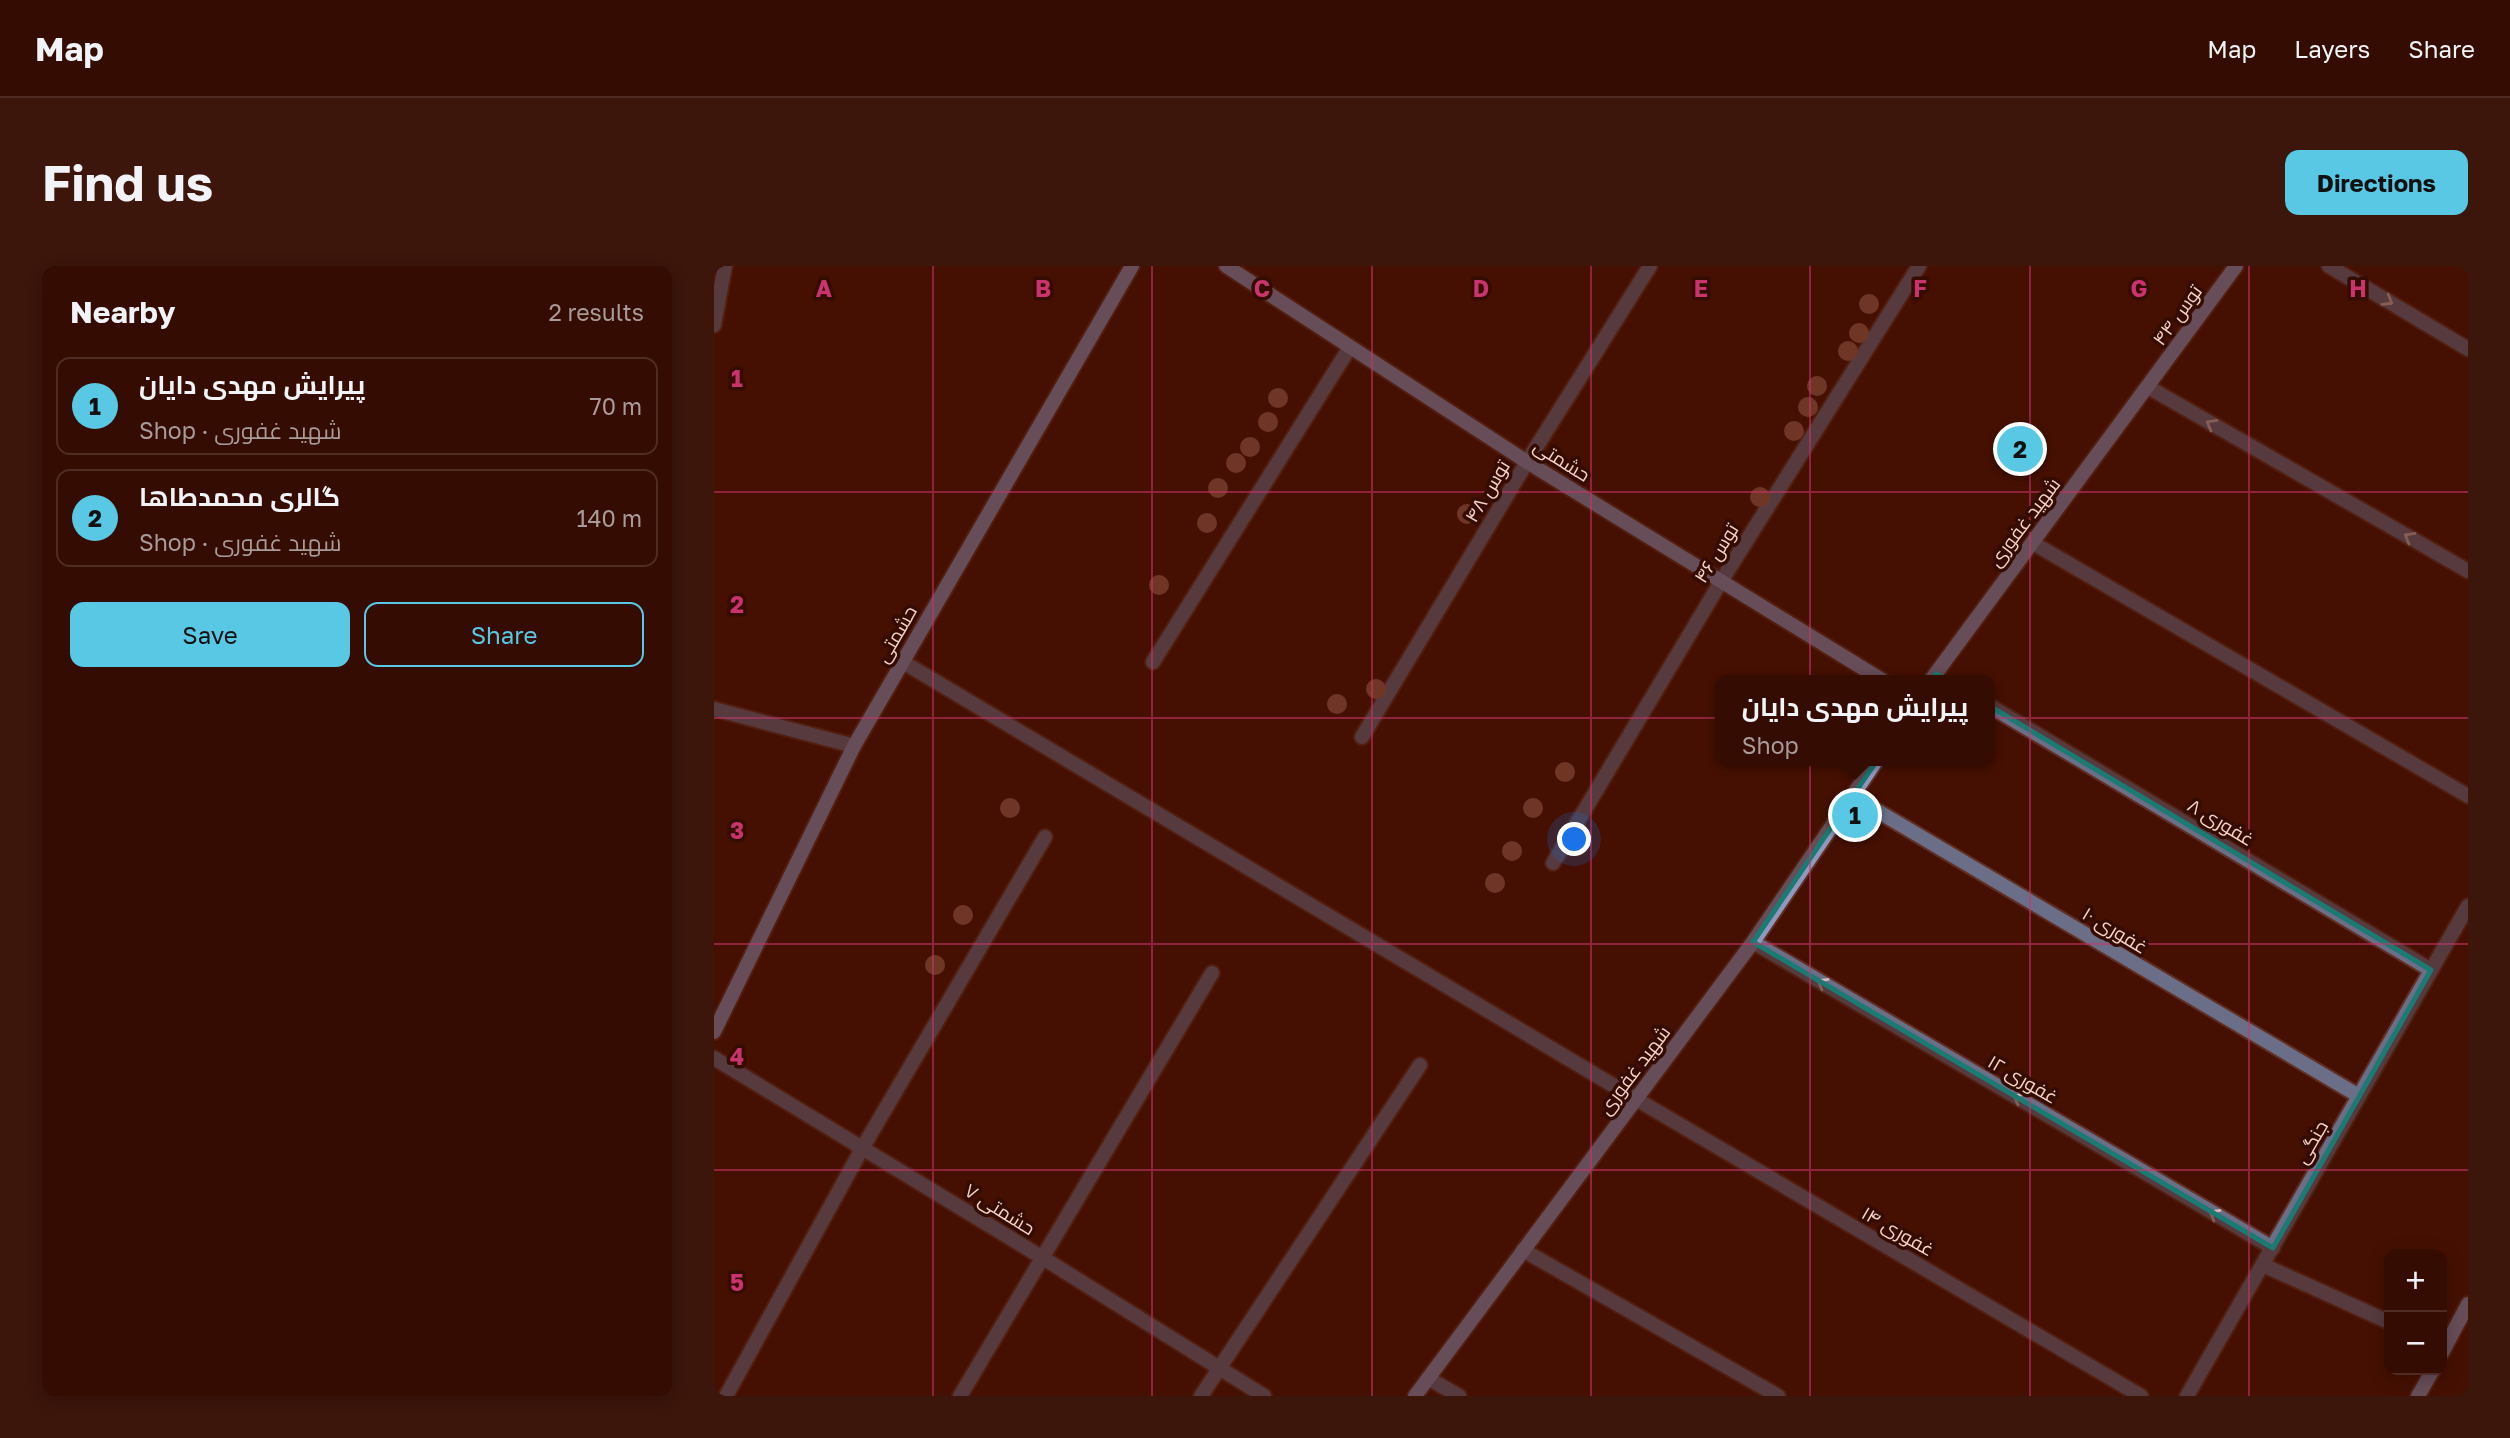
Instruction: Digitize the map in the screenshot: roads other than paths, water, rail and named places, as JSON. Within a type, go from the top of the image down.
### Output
[{"type":"street","points":[[714,325],[725,266]]},
{"type":"street","name":"حشمتی","points":[[714,1032],[854,746],[1132,266]]},
{"type":"street","name":"حشمتی","points":[[1226,266],[1527,462],[1874,675]]},
{"type":"street","name":"توس ۴۸","points":[[1362,737],[1527,462],[1650,266]]},
{"type":"street","name":"توس ۴۶","points":[[1553,863],[1722,580],[1919,266]]},
{"type":"street","name":"توس ۴۴","points":[[2148,387],[2236,266]]},
{"type":"street","points":[[2329,266],[2468,349]]},
{"type":"street","points":[[1153,662],[1350,347]]},
{"type":"street","points":[[2148,387],[2468,570]]},
{"type":"street","name":"شهید غفوری","points":[[1940,675],[2148,387]]},
{"type":"street","points":[[2033,543],[2468,796]]},
{"type":"street","name":"غفوری ۱۴","points":[[902,662],[2141,1396]]},
{"type":"street","points":[[714,709],[854,746]]},
{"type":"street","name":"غفوری ۸","points":[[1995,709],[2431,970]]},
{"type":"street","name":"شهید غفوری","points":[[1415,1396],[1753,942],[1873,766]]},
{"type":"street","name":"غفوری ۱۰","points":[[1852,796],[2359,1096]]},
{"type":"street","points":[[726,1396],[863,1147],[1045,836]]},
{"type":"street","name":"جنگی","points":[[2186,1396],[2468,906]]},
{"type":"street","name":"غفوری ۱۲","points":[[1753,942],[2273,1248]]},
{"type":"street","points":[[960,1396],[1212,972]]},
{"type":"street","name":"حشمتی ۷","points":[[714,1058],[863,1147],[1264,1396]]},
{"type":"street","points":[[1201,1396],[1420,1065]]},
{"type":"street","points":[[1523,1250],[1778,1396]]},
{"type":"street","points":[[2263,1265],[2384,1320]]},
{"type":"street","points":[[2447,1342],[2468,1304]]},
{"type":"street","points":[[2418,1396],[2430,1375]]},
{"type":"street","points":[[1428,1378],[1459,1396]]},
{"type":"place","name":"گالری محمدطاها","points":[[2020,449]]},
{"type":"place","name":"پیرایش مهدی دایان","points":[[1855,815]]}]
